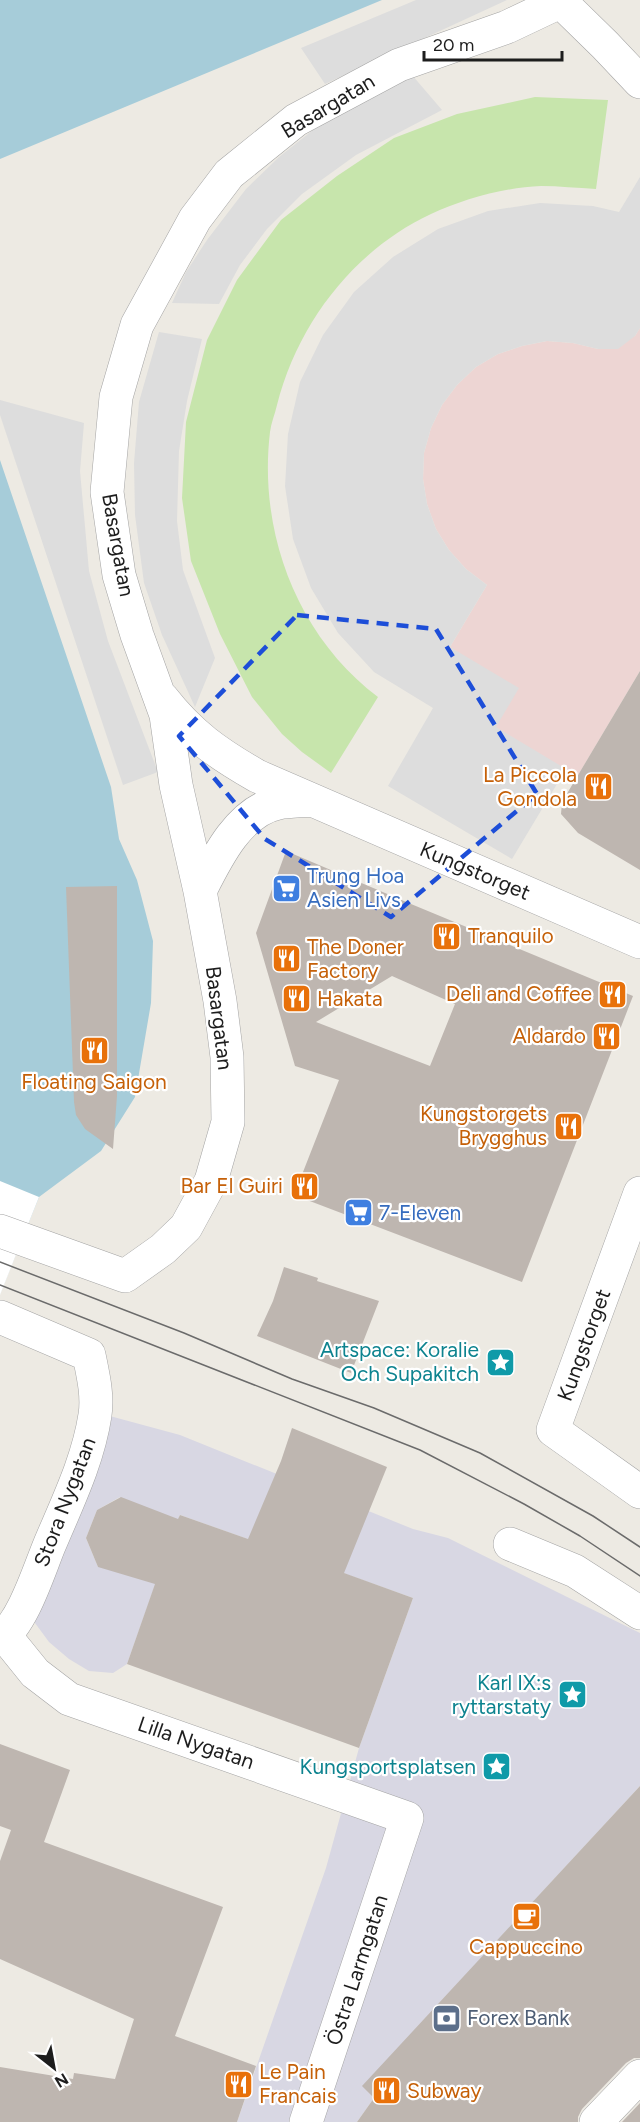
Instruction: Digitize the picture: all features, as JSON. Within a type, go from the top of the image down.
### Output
[{"type":"street","points":[[563,1],[640,82]]},
{"type":"street","name":"Basargatan","points":[[11,1235],[125,1276],[163,1249],[186,1227],[211,1181],[228,1122],[227,1057],[220,1001],[200,891],[183,819],[166,715],[118,575],[106,492],[116,397],[137,325],[195,219],[229,174],[296,120],[399,65],[507,27],[563,1]]},
{"type":"street","name":"Kungstorget","points":[[160,694],[181,722],[221,755],[257,776],[640,942]]},
{"type":"street","name":"Kungstorget","points":[[200,891],[215,860],[230,837],[252,816],[276,803],[310,800]]},
{"type":"street","name":"Kungstorget","points":[[640,1193],[630,1252],[553,1430],[640,1492]]},
{"type":"street","name":"Stora Nygatan","points":[[0,1317],[89,1355],[95,1386],[95,1413],[90,1443],[81,1469],[24,1608],[2,1637]]},
{"type":"street","points":[[510,1544],[575,1572],[640,1613]]},
{"type":"street","name":"Lilla Nygatan","points":[[2,1637],[34,1673],[69,1699],[407,1818]]},
{"type":"street","name":"Östra Larmgatan","points":[[306,2122],[407,1818]]},
{"type":"street","points":[[596,2122],[640,2076]]},
{"type":"highlighted area","points":[[297,615],[436,629],[537,794],[391,917],[265,839],[179,736]]},
{"type":"shaded area","points":[[416,0],[507,0],[325,84],[301,48]]},
{"type":"shaded area","points":[[412,75],[442,110],[356,155],[302,194],[267,229],[240,265],[219,304],[172,303],[186,272],[207,240],[246,189],[279,157],[323,122]]},
{"type":"shaded area","points":[[640,177],[640,328],[635,336],[618,349],[598,349],[573,343],[547,341],[498,354],[476,367],[457,385],[442,405],[431,428],[424,453],[423,479],[427,504],[436,529],[449,550],[466,569],[487,585],[450,647],[519,688],[496,727],[566,769],[512,859],[388,786],[433,708],[374,672],[338,633],[311,588],[293,539],[285,486],[288,434],[300,382],[323,335],[354,292],[393,257],[438,229],[488,211],[540,203],[593,206],[619,212]]},
{"type":"shaded area","points":[[640,328],[640,671],[577,777],[495,727],[450,647],[487,585],[466,569],[449,550],[436,529],[427,504],[423,479],[424,453],[431,428],[442,405],[457,385],[476,367],[498,354],[547,341],[573,343],[598,349],[635,336]]},
{"type":"shaded area","points":[[159,332],[202,339],[187,401],[179,451],[177,521],[183,570],[215,658],[195,707],[162,635],[144,583],[135,515],[134,463],[139,402]]},
{"type":"shaded area","points":[[0,400],[84,423],[80,471],[89,571],[108,641],[158,772],[123,785],[0,415]]},
{"type":"shaded area","name":"Kungsportsplatsen","points":[[95,1412],[180,1435],[413,1529],[448,1538],[640,1633],[640,1786],[363,2086],[374,2098],[357,2122],[237,2122],[326,1868],[359,1748],[413,1598],[180,1515],[127,1664],[113,1673],[89,1671],[69,1659],[49,1642],[24,1608]],"holes":[[[120,1497],[98,1567],[86,1538],[97,1510]]]},
{"type":"green space","points":[[535,97],[608,100],[596,189],[541,186],[499,191],[443,209],[403,229],[377,248],[333,292],[299,346],[286,375],[271,425],[268,470],[270,507],[278,544],[289,579],[305,613],[325,644],[350,672],[378,697],[331,773],[282,734],[252,697],[220,634],[191,561],[182,498],[186,422],[207,340],[237,280],[281,220],[337,176],[394,138],[457,114]]},
{"type":"water","points":[[0,0],[382,0],[0,159]]},
{"type":"water","points":[[0,460],[111,787],[119,839],[137,880],[153,941],[151,1003],[135,1097],[101,1151],[39,1197],[0,1294]]},
{"type":"pier","points":[[0,1181],[39,1197],[0,1295]]},
{"type":"building","points":[[640,671],[640,870],[578,833],[561,814],[562,802]]},
{"type":"building","points":[[286,851],[633,996],[522,1282],[294,1195],[339,1080],[295,1066],[256,933]],"holes":[[[392,976],[455,1004],[430,1066],[316,1022]]]},
{"type":"building","name":"Floating Saigon","points":[[117,886],[117,1096],[113,1149],[85,1129],[76,1115],[66,887]]},
{"type":"building","points":[[284,1267],[318,1278],[317,1281],[379,1301],[351,1373],[257,1336],[273,1301]]},
{"type":"building","points":[[292,1428],[387,1467],[344,1573],[413,1598],[359,1748],[127,1664],[155,1584],[98,1567],[86,1538],[97,1510],[121,1497],[178,1519],[180,1515],[248,1539],[281,1461]]},
{"type":"building","points":[[0,1744],[70,1770],[44,1842],[223,1907],[175,2036],[256,2066],[237,2122],[0,2122],[0,2067],[73,2079],[74,2073],[115,2079],[134,2019],[0,1959],[0,1861],[11,1830],[0,1826]]},
{"type":"building","points":[[640,1786],[640,2058],[634,2058],[626,2063],[582,2109],[578,2122],[357,2122],[374,2098],[362,2086]]},
{"type":"building","points":[[640,2103],[640,2122],[622,2122]]},
{"type":"tram line","points":[[0,1262],[184,1333],[292,1379],[374,1408],[480,1453],[593,1516],[640,1547]]},
{"type":"tram line","points":[[0,1285],[420,1450],[580,1536],[640,1576]]},
{"type":"place","name":"La Piccola Gondola","points":[[598,787]]},
{"type":"place","name":"Trung Hoa Asien Livs","points":[[286,888]]},
{"type":"place","name":"Tranquilo","points":[[447,936]]},
{"type":"place","name":"The Doner Factory","points":[[286,959]]},
{"type":"place","name":"Deli and Coffee","points":[[613,994]]},
{"type":"place","name":"Hakata","points":[[296,999]]},
{"type":"place","name":"Aldardo","points":[[607,1036]]},
{"type":"place","name":"Floating Saigon","points":[[94,1051]]},
{"type":"place","name":"Kungstorgets Brygghus","points":[[568,1126]]},
{"type":"place","name":"Bar El Guiri","points":[[304,1186]]},
{"type":"place","name":"7-Eleven","points":[[358,1213]]},
{"type":"place","name":"Artspace: Koralie Och Supakitch","points":[[500,1362]]},
{"type":"place","name":"Karl IX:s ryttarstaty","points":[[572,1695]]},
{"type":"place","name":"Kungsportsplatsen","points":[[497,1767]]},
{"type":"place","name":"Cappuccino","points":[[526,1916]]},
{"type":"place","name":"Forex Bank","points":[[446,2018]]},
{"type":"place","name":"Le Pain Francais","points":[[238,2084]]},
{"type":"place","name":"Subway","points":[[386,2091]]}]
